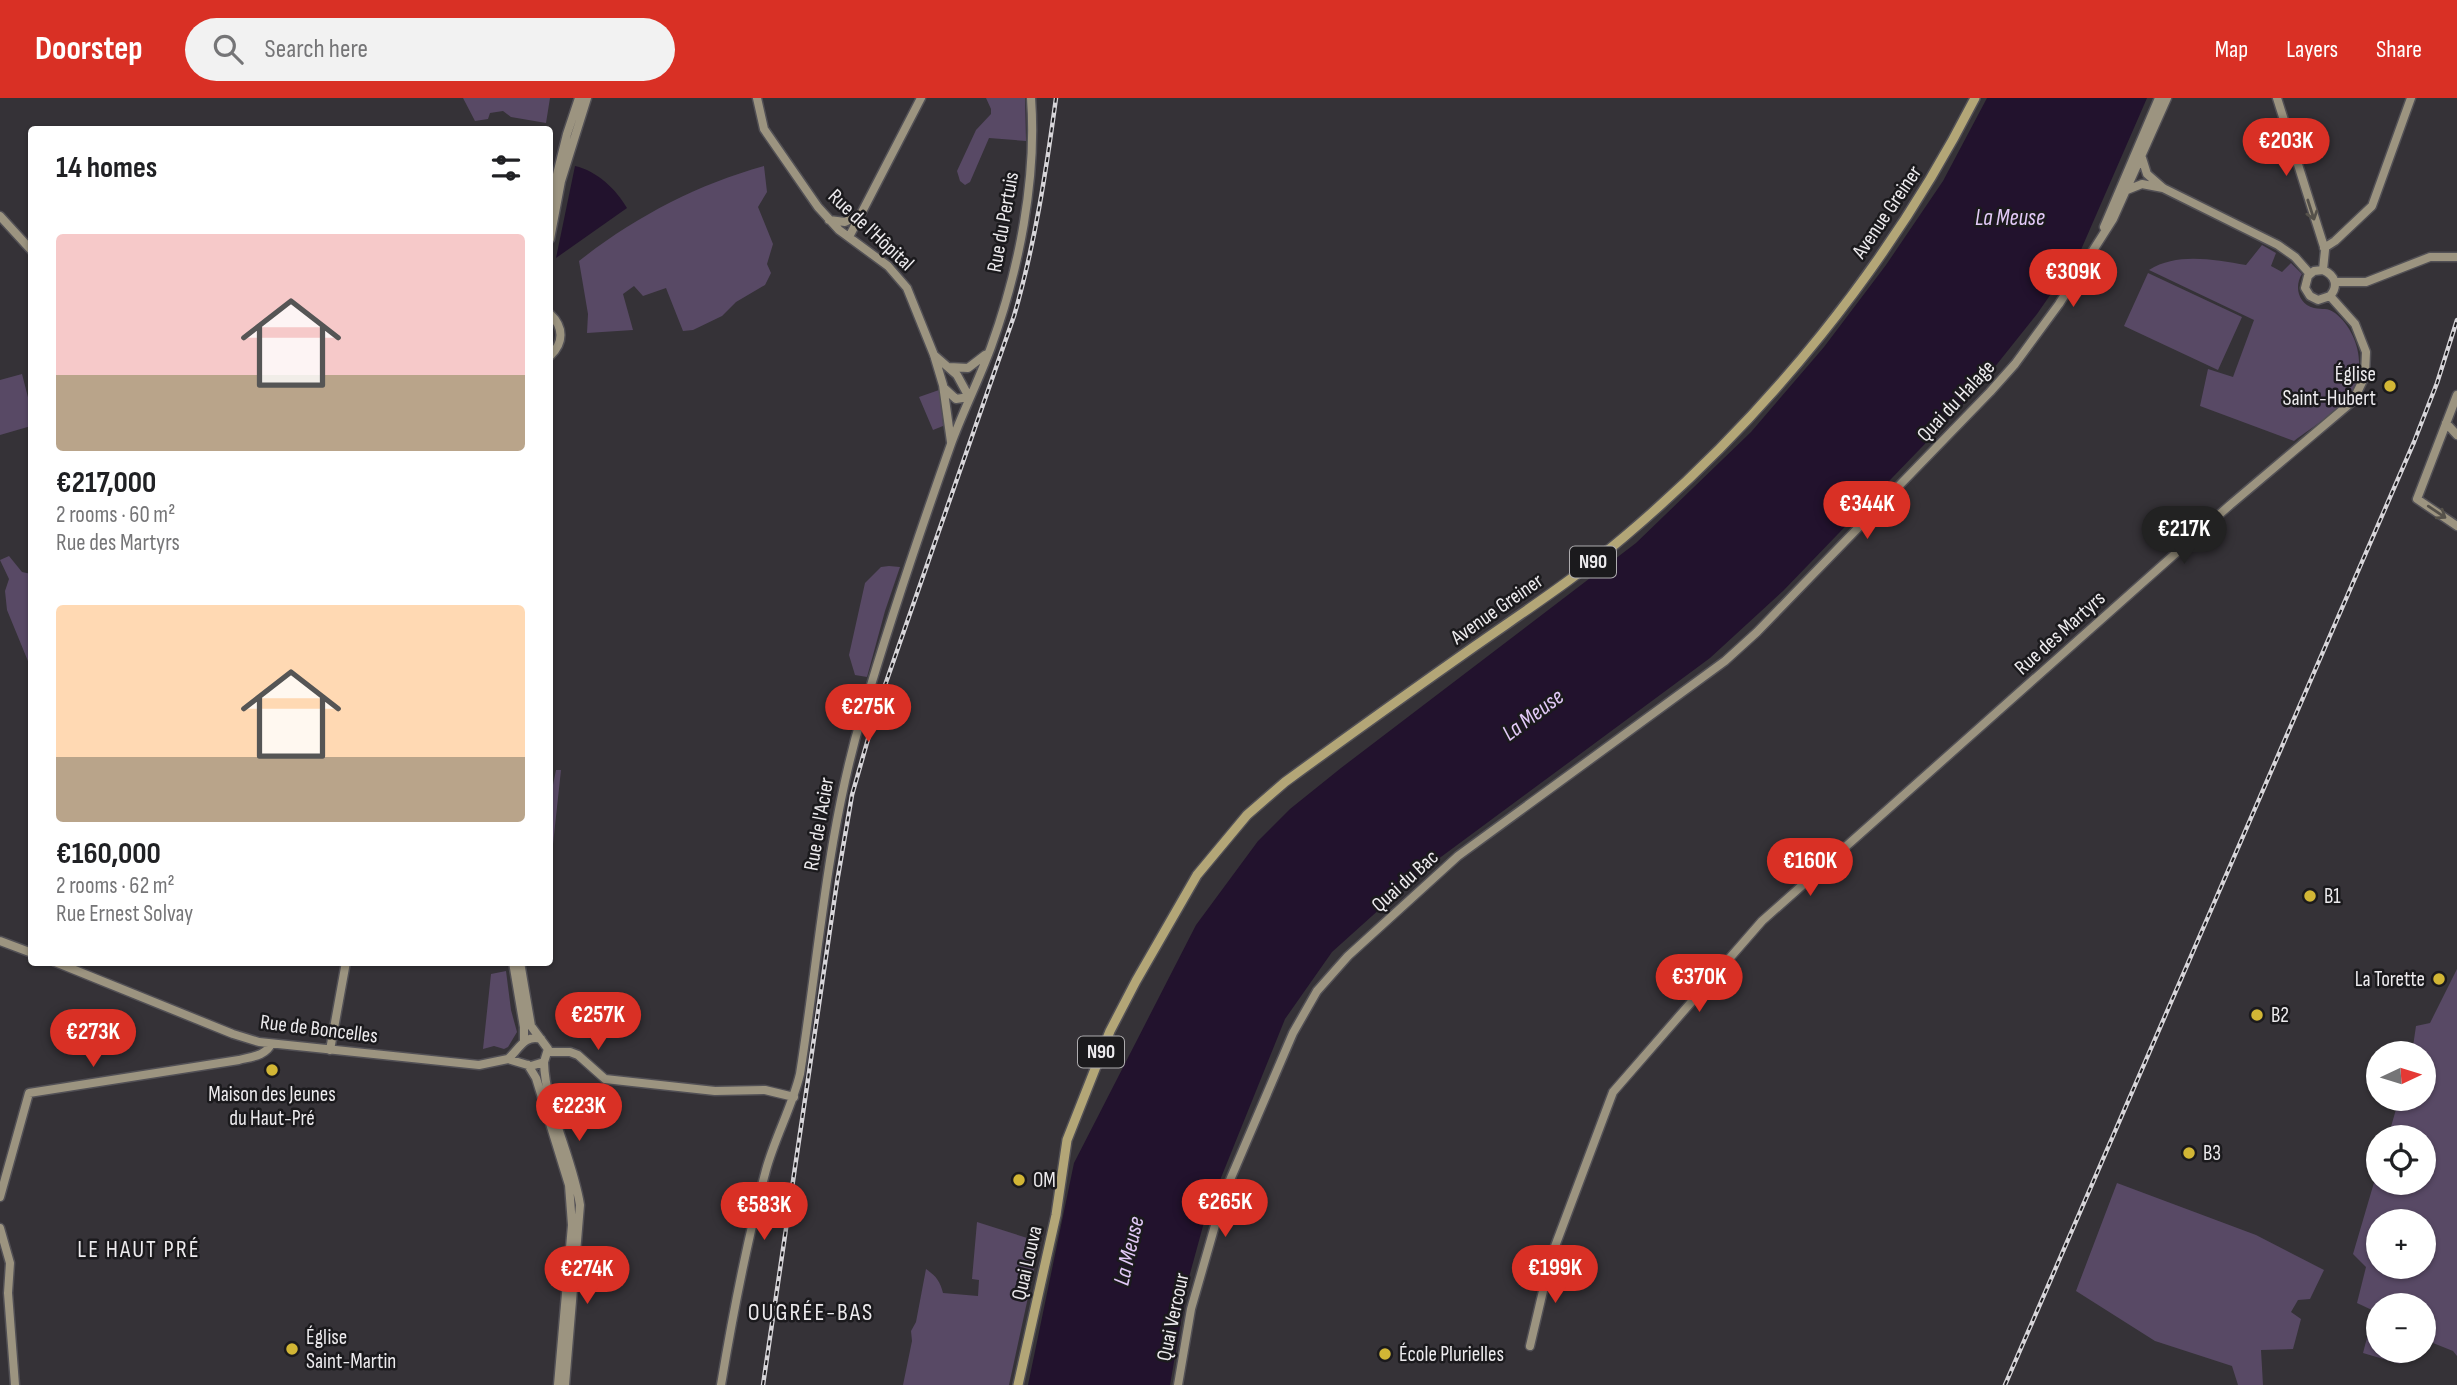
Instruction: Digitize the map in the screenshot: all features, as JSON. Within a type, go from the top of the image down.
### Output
[{"type":"main road","points":[[553,190],[566,134],[579,98]]},
{"type":"main road","points":[[553,223],[561,181],[587,98]]},
{"type":"main road","name":"Rue de l'Hôpital","points":[[757,98],[760,120],[768,137],[829,220],[882,261],[902,282],[915,305],[943,385],[951,445]]},
{"type":"main road","points":[[849,237],[920,98]]},
{"type":"main road","name":"Rue du Pertuis","points":[[969,397],[990,350],[1009,287],[1025,214],[1032,162],[1031,98]]},
{"type":"main road","name":"Avenue Greiner","points":[[1066,1148],[1076,1114],[1100,1054],[1147,961],[1197,875],[1227,837],[1261,802],[1301,771],[1595,561],[1653,512],[1732,436],[1802,357],[1861,282],[1914,205],[1975,98]]},
{"type":"main road","name":"Quai du Halage","points":[[2102,234],[2107,215],[2159,98]]},
{"type":"main road","name":"Quai du Halage","points":[[1690,688],[1757,632],[1990,392],[2052,314],[2113,219],[2167,98]]},
{"type":"main road","points":[[2277,98],[2324,248],[2323,270]]},
{"type":"main road","points":[[2324,248],[2336,241],[2372,206],[2411,98]]},
{"type":"main road","points":[[2142,158],[2147,174],[2163,188]]},
{"type":"main road","points":[[2127,190],[2142,184],[2163,188],[2278,244],[2295,257],[2310,274]]},
{"type":"main road","points":[[829,220],[849,222],[862,214]]},
{"type":"main road","points":[[0,216],[28,247]]},
{"type":"main road","points":[[2335,282],[2366,282],[2430,257],[2457,257]]},
{"type":"main road","points":[[2323,270],[2330,274],[2335,288],[2330,296],[2318,300],[2310,296],[2305,284],[2310,274],[2323,270]]},
{"type":"main road","name":"Rue des Martyrs","points":[[1530,1346],[1551,1257],[1613,1092],[1762,921],[2230,505],[2353,401],[2365,376],[2366,352],[2355,324],[2330,296]]},
{"type":"main road","points":[[553,317],[561,335],[559,345],[553,352]]},
{"type":"main road","points":[[949,367],[959,369],[972,366],[990,350]]},
{"type":"main road","points":[[934,355],[960,380],[969,397],[956,399],[943,385]]},
{"type":"main road","points":[[2457,395],[2417,499],[2457,527]]},
{"type":"main road","name":"Rue de l'Acier","points":[[721,1385],[739,1284],[766,1171],[794,1097],[808,1021],[830,858],[849,760],[890,622],[969,397]]},
{"type":"main road","points":[[2446,423],[2457,435]]},
{"type":"main road","name":"Quai du Bac","points":[[1231,1176],[1293,1033],[1317,991],[1348,956],[1473,845],[1690,688]]},
{"type":"main road","points":[[0,941],[28,952]]},
{"type":"main road","name":"Rue de Boncelles","points":[[65,966],[233,1034],[271,1044],[479,1065],[508,1059],[538,1066],[544,1062]]},
{"type":"main road","points":[[330,1050],[345,966]]},
{"type":"main road","points":[[514,966],[524,1027],[520,1056],[536,1078],[572,1200],[558,1385]]},
{"type":"main road","points":[[521,966],[531,1026],[546,1044],[548,1052],[544,1062],[546,1083],[580,1205],[565,1385]]},
{"type":"main road","points":[[508,1059],[532,1037],[541,1039]]},
{"type":"main road","points":[[0,1198],[29,1093],[239,1060],[261,1054],[271,1044]]},
{"type":"main road","points":[[548,1052],[570,1052],[578,1055],[605,1079],[720,1092],[765,1090],[794,1097]]},
{"type":"main road","name":"Quai Louva","points":[[1018,1385],[1056,1215],[1066,1148]]},
{"type":"main road","name":"Quai Vercour","points":[[1178,1385],[1199,1276],[1231,1176]]},
{"type":"main road","points":[[0,1228],[8,1250],[10,1270],[8,1293],[15,1385]]},
{"type":"shaded area","points":[[463,98],[550,98],[546,123],[511,117],[503,111],[490,113],[488,119],[475,121]]},
{"type":"shaded area","points":[[986,98],[1025,98],[1026,141],[989,138],[970,182],[965,185],[960,181],[957,171],[976,130],[991,114]]},
{"type":"shaded area","points":[[764,166],[767,192],[758,207],[773,244],[767,264],[771,273],[765,285],[736,302],[722,316],[693,330],[683,331],[666,288],[643,296],[634,286],[623,294],[633,330],[587,333],[588,314],[579,261],[622,230],[667,204],[714,183]]},
{"type":"shaded area","points":[[2262,245],[2276,253],[2271,266],[2282,272],[2291,263],[2302,274],[2298,289],[2304,303],[2314,308],[2327,309],[2343,320],[2354,339],[2359,360],[2356,381],[2347,399],[2294,441],[2200,406],[2208,369],[2233,377],[2254,320],[2149,270],[2160,264],[2184,259],[2246,265]]},
{"type":"shaded area","points":[[2148,273],[2242,317],[2218,370],[2124,326]]},
{"type":"shaded area","points":[[22,374],[28,397],[28,427],[0,435],[0,380]]},
{"type":"shaded area","points":[[939,390],[943,426],[933,430],[919,397]]},
{"type":"shaded area","points":[[9,556],[22,572],[28,573],[28,661],[7,610],[5,591],[9,579],[0,560]]},
{"type":"shaded area","points":[[881,567],[900,567],[867,677],[855,675],[849,655],[865,583]]},
{"type":"shaded area","points":[[556,770],[561,770],[553,844],[553,785]]},
{"type":"shaded area","points":[[2457,969],[2457,1356],[2453,1351],[2436,1344],[2436,1293],[2366,1293],[2366,1307],[2357,1303],[2366,1267],[2366,1279],[2436,1279],[2436,1209],[2366,1209],[2370,1195],[2436,1195],[2436,1125],[2391,1125],[2396,1111],[2436,1111],[2436,1041],[2414,1041],[2416,1026],[2430,1023]]},
{"type":"shaded area","points":[[506,971],[517,1032],[504,1049],[494,1046],[483,1049],[491,974]]},
{"type":"shaded area","points":[[2117,1183],[2256,1235],[2324,1270],[2310,1299],[2298,1300],[2291,1312],[2301,1319],[2293,1349],[2261,1350],[2263,1385],[2238,1385],[2232,1366],[2155,1341],[2076,1291]]},
{"type":"shaded area","points":[[2366,1210],[2366,1267],[2353,1254]]},
{"type":"shaded area","points":[[977,1222],[1040,1242],[1009,1385],[903,1385],[912,1341],[911,1331],[916,1322],[926,1269],[937,1279],[943,1293],[978,1296],[979,1280],[972,1279]]},
{"type":"water","name":"La Meuse","points":[[1987,98],[2147,98],[2080,252],[2037,314],[1974,393],[1783,591],[1710,658],[1422,871],[1332,952],[1285,1019],[1206,1215],[1188,1281],[1170,1385],[1028,1385],[1074,1163],[1196,925],[1258,841],[1290,809],[1341,768],[1636,543],[1751,432],[1824,347],[1886,265],[1943,181]]},
{"type":"water","points":[[575,166],[591,172],[605,182],[627,208],[556,258]]},
{"type":"railway","points":[[763,1385],[852,795],[876,711],[1014,316],[1039,208],[1056,98]]},
{"type":"railway","points":[[2005,1385],[2414,442],[2457,320]]},
{"type":"place","name":"Église Saint-Hubert","points":[[2390,386]]},
{"type":"place","name":"B1","points":[[2310,896]]},
{"type":"place","name":"La Torette","points":[[2439,979]]},
{"type":"place","name":"B2","points":[[2257,1015]]},
{"type":"place","name":"Maison des Jeunes du Haut-Pré","points":[[272,1070]]},
{"type":"place","name":"B3","points":[[2189,1153]]},
{"type":"place","name":"OM","points":[[1019,1180]]},
{"type":"place","name":"Église Saint-Martin","points":[[292,1349]]},
{"type":"place","name":"École Plurielles","points":[[1385,1354]]},
{"type":"district","name":"LE HAUT PRÉ","points":[[139,1249]]},
{"type":"district","name":"OUGRÉE-BAS","points":[[811,1312]]}]
